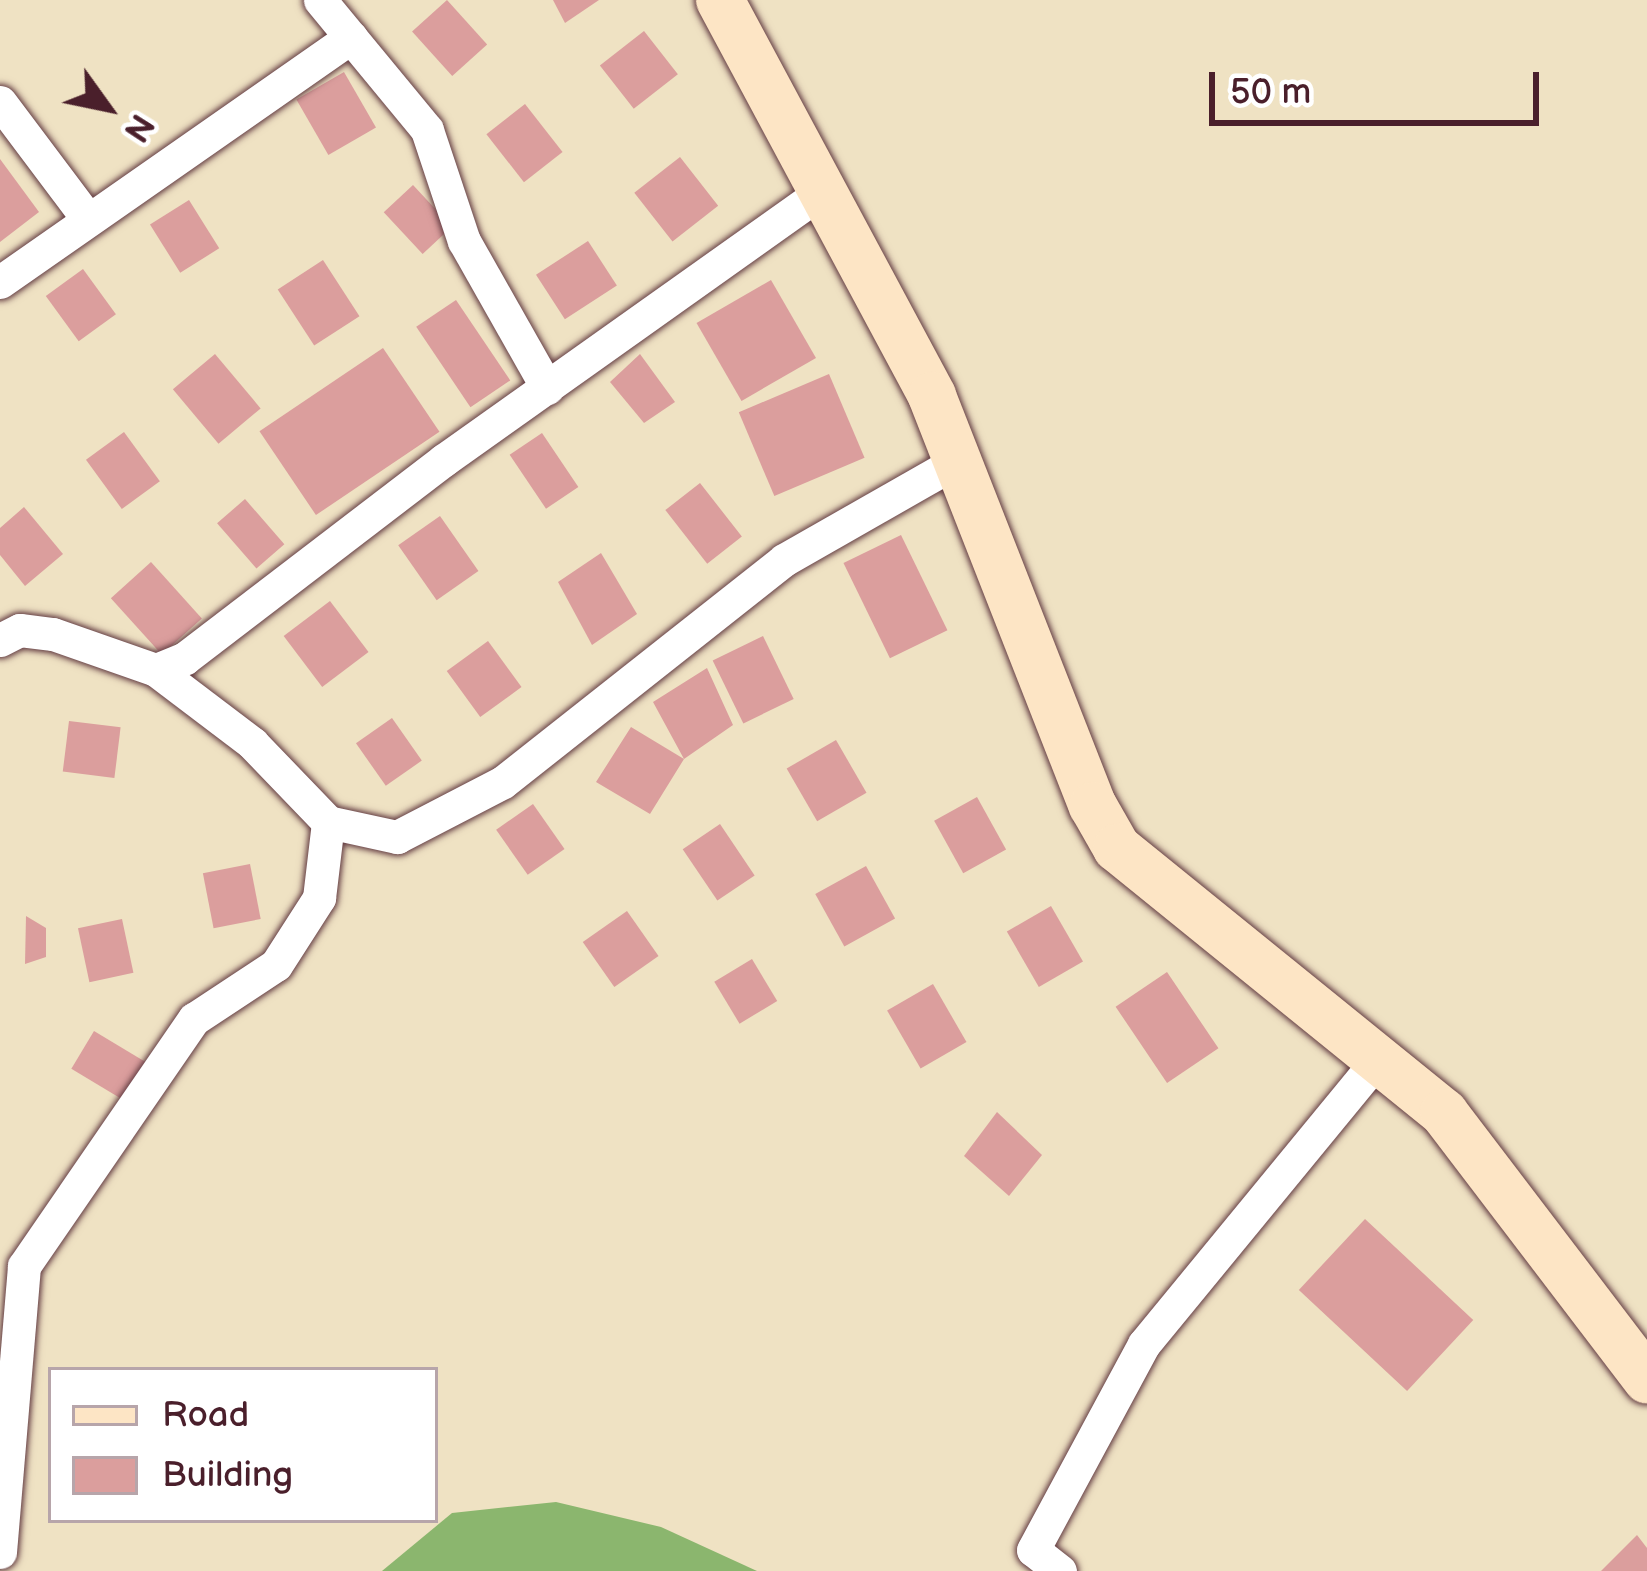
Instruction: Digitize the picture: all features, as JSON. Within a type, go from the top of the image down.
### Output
[{"type":"main road","points":[[720,0],[826,188],[959,460],[1093,806],[1117,848],[1444,1113],[1647,1379]]},
{"type":"street","points":[[320,0],[427,130],[464,241],[547,388]]},
{"type":"street","points":[[0,282],[351,37]]},
{"type":"street","points":[[0,102],[88,219]]},
{"type":"street","points":[[156,670],[185,658],[547,388],[826,188]]},
{"type":"street","points":[[0,640],[20,630],[53,634],[156,670],[252,743],[328,822],[397,837],[503,782],[784,560],[959,460]]},
{"type":"street","points":[[0,1552],[24,1266],[194,1018],[277,965],[319,898],[328,822]]},
{"type":"street","points":[[1060,1571],[1034,1550],[1144,1344],[1378,1059]]},
{"type":"green space","points":[[556,1502],[661,1527],[757,1571],[382,1571],[452,1513]]},
{"type":"building","points":[[447,0],[487,45],[452,76],[412,31]]},
{"type":"building","points":[[553,0],[599,0],[565,23]]},
{"type":"building","points":[[644,31],[678,74],[634,109],[600,65]]},
{"type":"building","points":[[344,72],[376,127],[328,155],[296,100]]},
{"type":"building","points":[[525,104],[563,152],[524,182],[486,134]]},
{"type":"building","points":[[680,157],[718,206],[672,242],[634,193]]},
{"type":"building","points":[[0,159],[39,212],[0,242]]},
{"type":"building","points":[[413,185],[452,227],[423,254],[384,212]]},
{"type":"building","points":[[189,200],[219,248],[180,273],[150,224]]},
{"type":"building","points":[[588,241],[617,285],[565,319],[536,275]]},
{"type":"building","points":[[323,260],[359,316],[314,346],[278,289]]},
{"type":"building","points":[[83,269],[116,314],[79,341],[46,296]]},
{"type":"building","points":[[771,280],[816,358],[742,401],[697,323]]},
{"type":"building","points":[[456,300],[510,380],[470,407],[416,327]]},
{"type":"building","points":[[383,348],[439,432],[316,515],[259,431]]},
{"type":"building","points":[[215,354],[261,408],[219,444],[173,389]]},
{"type":"building","points":[[640,354],[675,402],[644,423],[610,382]]},
{"type":"building","points":[[829,374],[865,458],[774,496],[739,412]]},
{"type":"building","points":[[124,432],[160,481],[122,509],[86,460]]},
{"type":"building","points":[[542,433],[578,487],[546,509],[510,455]]},
{"type":"building","points":[[700,483],[742,537],[707,564],[665,510]]},
{"type":"building","points":[[245,499],[284,544],[256,569],[217,523]]},
{"type":"building","points":[[24,507],[63,554],[25,586],[0,555],[0,528]]},
{"type":"building","points":[[440,516],[478,571],[437,600],[398,545]]},
{"type":"building","points":[[901,535],[947,630],[890,658],[843,563]]},
{"type":"building","points":[[601,553],[637,614],[592,645],[558,582]]},
{"type":"building","points":[[151,562],[202,618],[162,655],[111,598]]},
{"type":"building","points":[[330,601],[369,652],[322,687],[284,636]]},
{"type":"building","points":[[763,636],[794,699],[743,723],[713,661]]},
{"type":"building","points":[[488,641],[522,687],[480,717],[447,671]]},
{"type":"building","points":[[707,668],[733,725],[684,759],[653,702]]},
{"type":"building","points":[[392,718],[422,761],[386,786],[356,743]]},
{"type":"building","points":[[69,721],[121,727],[114,778],[63,772]]},
{"type":"building","points":[[631,727],[684,759],[650,814],[596,782]]},
{"type":"building","points":[[836,740],[866,793],[817,821],[787,768]]},
{"type":"building","points":[[977,797],[1006,849],[963,873],[934,821]]},
{"type":"building","points":[[533,804],[565,849],[528,875],[496,830]]},
{"type":"building","points":[[720,824],[755,875],[717,901],[683,849]]},
{"type":"building","points":[[250,864],[261,919],[214,928],[203,873]]},
{"type":"building","points":[[866,866],[895,918],[844,947],[815,894]]},
{"type":"building","points":[[1051,906],[1083,961],[1039,987],[1007,932]]},
{"type":"building","points":[[627,911],[659,956],[614,987],[583,942]]},
{"type":"building","points":[[26,916],[46,928],[46,957],[25,964]]},
{"type":"building","points":[[122,919],[133,973],[89,982],[78,928]]},
{"type":"building","points":[[752,959],[777,1001],[740,1024],[714,982]]},
{"type":"building","points":[[1167,972],[1218,1048],[1167,1083],[1116,1007]]},
{"type":"building","points":[[933,984],[966,1042],[921,1069],[887,1011]]},
{"type":"building","points":[[94,1031],[150,1064],[127,1102],[71,1069]]},
{"type":"building","points":[[997,1112],[1042,1155],[1009,1196],[964,1156]]},
{"type":"building","points":[[1365,1219],[1473,1320],[1407,1391],[1299,1290]]},
{"type":"building","points":[[1637,1535],[1647,1548],[1647,1571],[1601,1571]]}]
